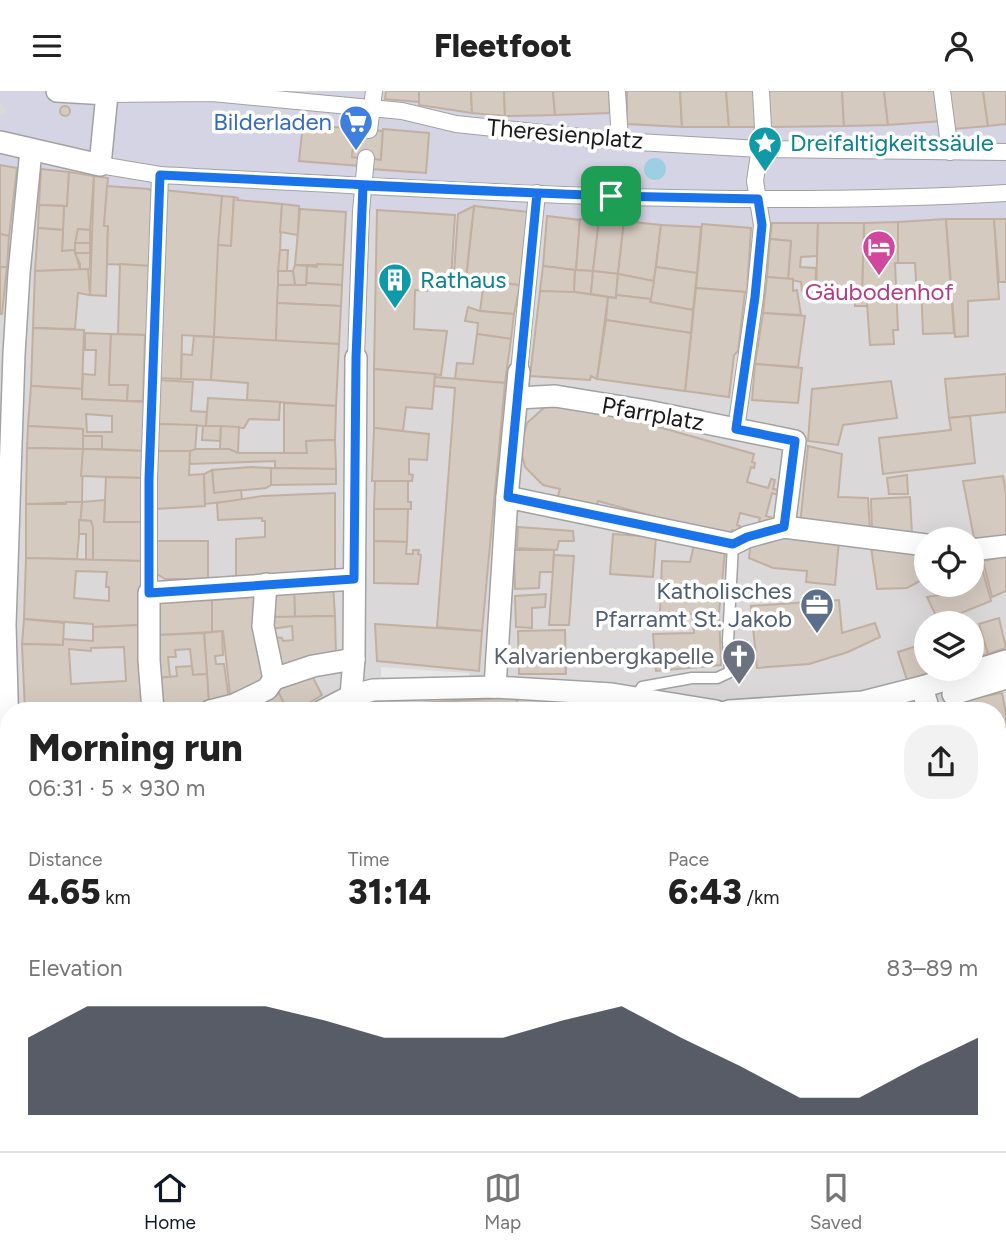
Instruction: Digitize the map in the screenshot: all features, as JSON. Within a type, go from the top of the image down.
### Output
[{"type":"street","points":[[57,91],[107,94],[100,165]]},
{"type":"street","points":[[369,130],[374,91]]},
{"type":"street","points":[[617,91],[620,141]]},
{"type":"street","points":[[736,429],[755,297],[762,225],[755,181],[763,127],[761,91]]},
{"type":"street","points":[[943,91],[950,152]]},
{"type":"street","name":"Theresienplatz","points":[[107,94],[212,93],[402,111],[456,124],[620,141],[760,149],[1006,152]]},
{"type":"street","points":[[0,142],[100,165],[160,175],[363,186],[758,199],[937,197],[1006,193]]},
{"type":"street","points":[[6,702],[3,625],[16,327],[31,150]]},
{"type":"street","points":[[351,696],[354,659],[356,358],[361,211],[366,159]]},
{"type":"street","points":[[152,702],[149,660],[149,479],[160,175]]},
{"type":"street","points":[[495,687],[508,497],[537,193]]},
{"type":"street","name":"Pfarrplatz","points":[[517,398],[555,396],[647,411],[795,441],[784,527]]},
{"type":"street","points":[[508,497],[733,544],[747,537],[784,527],[914,543]]},
{"type":"street","points":[[984,549],[1006,546]]},
{"type":"street","points":[[149,593],[354,579]]},
{"type":"street","points":[[266,584],[263,626],[274,679]]},
{"type":"street","points":[[240,702],[267,688],[274,679],[313,666],[354,659]]},
{"type":"street","points":[[863,702],[1006,661]]},
{"type":"street","points":[[953,694],[1006,678]]},
{"type":"street","points":[[339,702],[373,690],[495,687],[637,697],[665,702]]},
{"type":"street","points":[[922,687],[926,702]]},
{"type":"lane","points":[[637,697],[642,687],[692,678],[717,678],[730,672],[728,641],[733,544]]},
{"type":"shaded area","points":[[0,91],[1006,91],[1006,702],[0,702]]},
{"type":"shaded area","points":[[0,91],[386,91],[386,99],[419,102],[419,105],[472,113],[505,116],[627,113],[628,124],[682,127],[888,125],[952,120],[954,129],[1006,124],[1006,219],[772,223],[751,228],[535,216],[527,212],[474,206],[455,215],[300,209],[299,206],[238,200],[234,197],[107,186],[108,178],[0,165],[0,116],[5,114],[6,108],[0,103]],"holes":[[[303,124],[429,133],[426,173],[371,169],[372,159],[361,158],[359,166],[300,161]],[[650,159],[659,159],[666,165],[666,173],[660,179],[652,180],[645,174],[645,166]]]},
{"type":"shaded area","points":[[381,667],[469,673],[469,683],[381,677]]},
{"type":"water","points":[[655,158],[663,161],[666,169],[663,177],[655,180],[647,177],[644,169],[647,161]]},
{"type":"building","points":[[386,91],[419,91],[419,102],[385,99]]},
{"type":"building","points":[[419,91],[471,91],[472,113],[419,105]]},
{"type":"building","points":[[471,91],[504,91],[505,116],[472,113]]},
{"type":"building","points":[[504,91],[553,91],[555,115],[505,116]]},
{"type":"building","points":[[553,91],[609,91],[610,113],[555,115]]},
{"type":"building","points":[[627,91],[680,91],[682,127],[627,124]]},
{"type":"building","points":[[680,91],[726,91],[729,127],[682,127]]},
{"type":"building","points":[[726,91],[758,91],[759,127],[729,127]]},
{"type":"building","points":[[767,91],[842,91],[844,126],[770,127]]},
{"type":"building","points":[[842,91],[884,91],[888,125],[844,126]]},
{"type":"building","points":[[884,91],[938,91],[942,121],[888,125]]},
{"type":"building","points":[[949,91],[983,91],[988,126],[953,129]]},
{"type":"building","points":[[983,91],[1006,91],[1006,124],[988,126]]},
{"type":"building","points":[[65,106],[69,107],[69,115],[65,116],[61,115],[60,111],[61,107]]},
{"type":"building","points":[[303,124],[355,129],[352,157],[361,158],[360,166],[299,161]]},
{"type":"building","points":[[355,129],[383,131],[381,160],[352,157]]},
{"type":"building","points":[[383,129],[429,133],[426,173],[371,169],[372,159],[381,160]]},
{"type":"building","points":[[0,165],[17,168],[9,236],[0,234]]},
{"type":"building","points":[[41,169],[69,172],[67,206],[39,205]]},
{"type":"building","points":[[69,172],[94,176],[90,230],[78,229],[75,250],[62,251],[64,206],[67,206]]},
{"type":"building","points":[[94,176],[108,178],[104,226],[108,226],[106,296],[90,295]]},
{"type":"building","points":[[107,186],[149,189],[155,195],[150,266],[107,264],[108,226],[104,226]]},
{"type":"building","points":[[163,190],[222,196],[214,337],[182,335],[181,379],[159,378]]},
{"type":"building","points":[[222,196],[234,197],[231,246],[218,245]]},
{"type":"building","points":[[234,197],[238,198],[237,200],[282,204],[276,342],[214,337],[218,245],[231,246]]},
{"type":"building","points":[[282,204],[299,206],[298,235],[280,232]]},
{"type":"building","points":[[39,205],[64,206],[63,230],[38,228]]},
{"type":"building","points":[[474,206],[528,212],[520,285],[466,279]]},
{"type":"building","points":[[474,206],[466,279],[454,273],[458,214]]},
{"type":"building","points":[[300,209],[346,212],[343,265],[295,265]]},
{"type":"building","name":"Rathaus","points":[[377,210],[455,215],[451,279],[428,278],[427,291],[415,290],[414,329],[447,331],[441,375],[374,369]]},
{"type":"building","points":[[547,216],[580,220],[576,270],[543,266]]},
{"type":"building","points":[[580,219],[599,220],[593,271],[576,270]]},
{"type":"building","points":[[946,219],[954,333],[923,334],[921,281],[916,281],[915,263],[898,263],[898,222]]},
{"type":"building","points":[[946,219],[994,219],[999,299],[968,301],[968,336],[955,337]]},
{"type":"building","points":[[994,219],[1006,219],[1006,282],[999,282]]},
{"type":"building","points":[[599,220],[624,221],[618,274],[593,271]]},
{"type":"building","points":[[624,221],[661,225],[654,281],[618,274]]},
{"type":"building","name":"Gäubodenhof","points":[[898,222],[898,263],[895,263],[898,330],[893,330],[894,344],[870,345],[866,290],[862,291],[864,223]]},
{"type":"building","points":[[772,223],[818,223],[817,256],[801,257],[800,267],[816,268],[815,293],[802,291],[801,282],[788,279],[791,241],[770,239]]},
{"type":"building","points":[[818,223],[864,223],[862,291],[866,290],[867,306],[855,306],[855,295],[816,295]]},
{"type":"building","points":[[702,224],[751,228],[747,292],[696,288]]},
{"type":"building","points":[[661,225],[701,227],[697,273],[656,267]]},
{"type":"building","points":[[38,228],[63,230],[62,251],[75,250],[80,270],[35,271]]},
{"type":"building","points":[[78,229],[90,230],[90,243],[75,243]]},
{"type":"building","points":[[0,234],[9,236],[7,267],[0,267]]},
{"type":"building","points":[[770,239],[791,241],[788,279],[767,277]]},
{"type":"building","points":[[75,243],[90,243],[90,253],[75,253]]},
{"type":"building","points":[[280,250],[288,250],[287,271],[278,271]]},
{"type":"building","points":[[75,253],[90,253],[90,269],[80,270]]},
{"type":"building","points":[[120,264],[150,266],[148,335],[118,334]]},
{"type":"building","points":[[317,264],[343,265],[342,285],[306,283],[307,266],[317,267]]},
{"type":"building","points":[[295,265],[307,266],[306,285],[295,285]]},
{"type":"building","points":[[543,266],[575,270],[574,293],[540,291]]},
{"type":"building","points":[[0,267],[7,267],[2,314],[0,314]]},
{"type":"building","points":[[656,267],[697,273],[693,310],[650,302]]},
{"type":"building","points":[[88,269],[90,295],[78,293],[75,329],[33,328],[35,271]]},
{"type":"building","points":[[575,270],[593,271],[591,294],[574,292]]},
{"type":"building","points":[[278,271],[293,271],[295,285],[278,285]]},
{"type":"building","points":[[593,271],[618,274],[616,298],[591,294]]},
{"type":"building","points":[[618,274],[654,281],[651,299],[616,295]]},
{"type":"building","points":[[767,277],[793,279],[793,291],[797,290],[801,315],[763,313]]},
{"type":"building","points":[[484,281],[520,285],[514,314],[480,311]]},
{"type":"building","points":[[278,285],[342,285],[341,306],[277,303]]},
{"type":"building","points":[[696,288],[745,292],[729,397],[685,391]]},
{"type":"building","points":[[540,291],[608,297],[597,379],[591,376],[590,380],[530,376]]},
{"type":"building","points":[[616,295],[651,299],[650,302],[693,310],[691,333],[606,320],[608,297],[616,298]]},
{"type":"building","points":[[277,303],[341,306],[339,344],[276,342]]},
{"type":"building","points":[[468,307],[480,311],[514,314],[511,339],[477,334],[478,323],[465,321]]},
{"type":"building","points":[[763,313],[805,316],[798,367],[755,364]]},
{"type":"building","points":[[606,320],[691,333],[685,391],[597,379]]},
{"type":"building","points":[[33,328],[84,330],[82,389],[31,386]]},
{"type":"building","points":[[85,333],[111,334],[109,385],[128,385],[127,401],[82,399],[83,374],[95,375],[96,350],[85,350]]},
{"type":"building","points":[[111,334],[145,335],[143,401],[127,401],[128,385],[109,385]]},
{"type":"building","points":[[477,334],[511,339],[505,383],[455,379],[457,363],[473,364]]},
{"type":"building","points":[[194,336],[214,337],[211,380],[181,379],[182,354],[192,355]]},
{"type":"building","points":[[214,337],[339,344],[336,406],[247,400],[248,383],[211,380]]},
{"type":"building","points":[[755,364],[802,368],[798,403],[752,400]]},
{"type":"building","points":[[374,369],[435,374],[432,409],[406,407],[403,431],[374,428]]},
{"type":"building","points":[[1006,374],[1006,412],[949,418],[945,379]]},
{"type":"building","points":[[435,377],[505,383],[482,631],[437,627],[455,388],[434,386]]},
{"type":"building","points":[[158,380],[193,382],[191,411],[207,412],[206,426],[158,424]]},
{"type":"building","points":[[891,381],[897,418],[843,425],[838,445],[808,441],[812,389]]},
{"type":"building","points":[[31,386],[82,389],[82,399],[146,402],[145,451],[102,449],[102,436],[83,436],[83,429],[28,426]],"holes":[[[86,414],[112,416],[112,432],[87,432]]]},
{"type":"building","points":[[208,398],[280,402],[279,420],[249,419],[244,428],[206,426]]},
{"type":"building","points":[[567,401],[754,454],[754,468],[751,467],[747,482],[768,488],[771,479],[775,480],[773,489],[780,490],[778,495],[772,493],[766,516],[773,518],[772,523],[764,521],[763,528],[758,527],[760,518],[740,513],[737,525],[740,526],[738,531],[732,530],[731,538],[598,501],[595,510],[557,499],[560,489],[543,485],[525,467],[520,446],[527,423],[546,406]]},
{"type":"building","points":[[284,403],[336,406],[335,440],[306,441],[307,453],[284,453]]},
{"type":"building","points":[[970,416],[975,463],[883,474],[879,438],[951,430],[949,418]]},
{"type":"building","points":[[158,424],[197,425],[195,451],[156,451]]},
{"type":"building","points":[[28,426],[83,429],[83,449],[27,448]]},
{"type":"building","points":[[203,426],[221,426],[220,441],[202,440]]},
{"type":"building","points":[[221,426],[239,427],[238,453],[220,449]]},
{"type":"building","points":[[374,428],[429,434],[427,460],[409,459],[412,481],[372,481]]},
{"type":"building","points":[[83,436],[102,436],[102,449],[83,449]]},
{"type":"building","points":[[335,440],[336,469],[275,468],[275,461],[189,464],[190,451],[196,449],[229,449],[238,453],[307,453],[306,441]]},
{"type":"building","points":[[808,446],[842,454],[838,497],[868,498],[870,531],[800,525]]},
{"type":"building","points":[[27,448],[83,449],[82,502],[26,504]]},
{"type":"building","points":[[83,449],[145,451],[144,478],[81,476]]},
{"type":"building","points":[[156,451],[190,451],[189,475],[204,474],[205,506],[156,509]]},
{"type":"building","points":[[271,468],[271,485],[266,488],[214,493],[212,470]]},
{"type":"building","points":[[271,468],[336,469],[336,484],[271,485]]},
{"type":"building","points":[[212,470],[214,493],[241,490],[242,500],[205,504],[204,474]]},
{"type":"building","points":[[907,475],[908,494],[889,494],[887,478]]},
{"type":"building","points":[[1003,476],[1006,494],[1006,538],[984,538],[984,527],[972,527],[963,481]]},
{"type":"building","points":[[106,477],[144,478],[142,522],[104,522]]},
{"type":"building","points":[[375,481],[408,481],[408,502],[411,502],[411,509],[374,509]]},
{"type":"building","points":[[335,493],[335,574],[236,578],[236,539],[265,537],[265,521],[262,521],[262,518],[218,520],[217,503],[262,496]]},
{"type":"building","points":[[910,497],[912,534],[872,530],[871,499]]},
{"type":"building","points":[[105,500],[104,522],[142,522],[142,561],[93,560],[91,521],[79,520],[82,502]]},
{"type":"building","points":[[82,502],[77,559],[26,558],[26,504]]},
{"type":"building","points":[[374,509],[408,509],[407,542],[374,541]]},
{"type":"building","points":[[79,520],[91,521],[93,560],[86,560],[86,534],[79,534]]},
{"type":"building","points":[[518,527],[573,531],[574,541],[559,541],[557,550],[517,548]]},
{"type":"building","points":[[613,534],[656,537],[653,577],[610,574]]},
{"type":"building","points":[[776,535],[839,541],[835,585],[806,582],[807,571],[773,568],[749,558],[751,540]]},
{"type":"building","points":[[157,541],[208,541],[208,579],[165,579],[157,574]]},
{"type":"building","points":[[374,541],[407,542],[406,554],[419,550],[418,554],[421,555],[418,584],[374,583]]},
{"type":"building","points":[[694,545],[725,551],[719,613],[660,612],[662,561],[690,562]]},
{"type":"building","points":[[871,547],[914,551],[914,584],[907,588],[877,589]]},
{"type":"building","points":[[514,550],[554,550],[553,572],[540,572],[539,588],[515,589]]},
{"type":"building","points":[[554,555],[574,556],[569,625],[549,625]]},
{"type":"building","points":[[1006,556],[1006,591],[992,597],[984,561]]},
{"type":"building","points":[[26,558],[142,561],[140,625],[93,627],[93,624],[24,619]],"holes":[[[76,571],[107,572],[109,601],[74,598]]]},
{"type":"building","points":[[984,576],[991,601],[966,611],[934,611],[927,597],[984,597]]},
{"type":"building","points":[[333,585],[335,616],[295,617],[294,589]]},
{"type":"building","points":[[294,589],[295,617],[270,617],[278,590]]},
{"type":"building","points":[[546,594],[545,607],[532,608],[532,628],[516,627],[515,596]]},
{"type":"building","points":[[255,597],[254,629],[264,683],[230,694],[223,631],[212,632],[212,600]]},
{"type":"building","points":[[212,600],[212,632],[158,635],[159,601]]},
{"type":"building","name":"Katholisches Pfarramt St. Jakob","points":[[839,600],[842,633],[875,623],[880,637],[848,652],[809,664],[757,668],[751,606]]},
{"type":"building","points":[[719,613],[721,665],[656,671],[653,634],[694,633],[692,614]]},
{"type":"building","points":[[335,616],[336,655],[281,668],[273,637],[282,638],[283,641],[293,640],[292,626],[271,629],[270,617]]},
{"type":"building","points":[[999,618],[1006,648],[988,654],[984,641],[984,622]]},
{"type":"building","points":[[24,619],[64,623],[63,645],[22,644]]},
{"type":"building","points":[[375,624],[482,631],[479,671],[377,661]]},
{"type":"building","points":[[140,625],[144,702],[25,702],[22,644],[63,645],[63,639],[93,641],[93,627]],"holes":[[[124,647],[126,681],[71,684],[69,649],[91,651],[91,648]]]},
{"type":"building","points":[[565,630],[566,674],[519,674],[518,631]]},
{"type":"building","points":[[222,631],[223,655],[215,656],[216,664],[224,664],[229,700],[209,702],[204,633]]},
{"type":"building","points":[[204,633],[207,674],[193,675],[190,649],[175,650],[176,657],[168,657],[170,677],[157,678],[158,635]]},
{"type":"building","points":[[914,647],[914,678],[907,680],[898,652]]},
{"type":"building","points":[[192,666],[193,675],[207,674],[209,702],[160,702],[157,678],[177,676],[176,667]]},
{"type":"building","points":[[310,672],[322,695],[311,702],[283,702],[277,690]]},
{"type":"building","points":[[277,690],[283,702],[256,702]]},
{"type":"building","points":[[1002,693],[1004,702],[955,702]]},
{"type":"building","points":[[517,697],[517,702],[437,702]]},
{"type":"place","name":"Bilderladen","points":[[356,152]]},
{"type":"place","name":"Dreifaltigkeitssäule","points":[[765,173]]},
{"type":"place","name":"Gäubodenhof","points":[[879,277]]},
{"type":"place","name":"Rathaus","points":[[395,310]]},
{"type":"place","name":"Katholisches Pfarramt St. Jakob","points":[[817,635]]},
{"type":"place","name":"Kalvarienbergkapelle","points":[[739,686]]},
{"type":"route","points":[[611,196],[363,186],[356,358],[354,579],[149,593],[149,479],[160,175],[537,193],[508,497],[733,544],[747,537],[784,527],[795,441],[736,429],[755,297],[762,225],[758,199],[611,196]]}]
